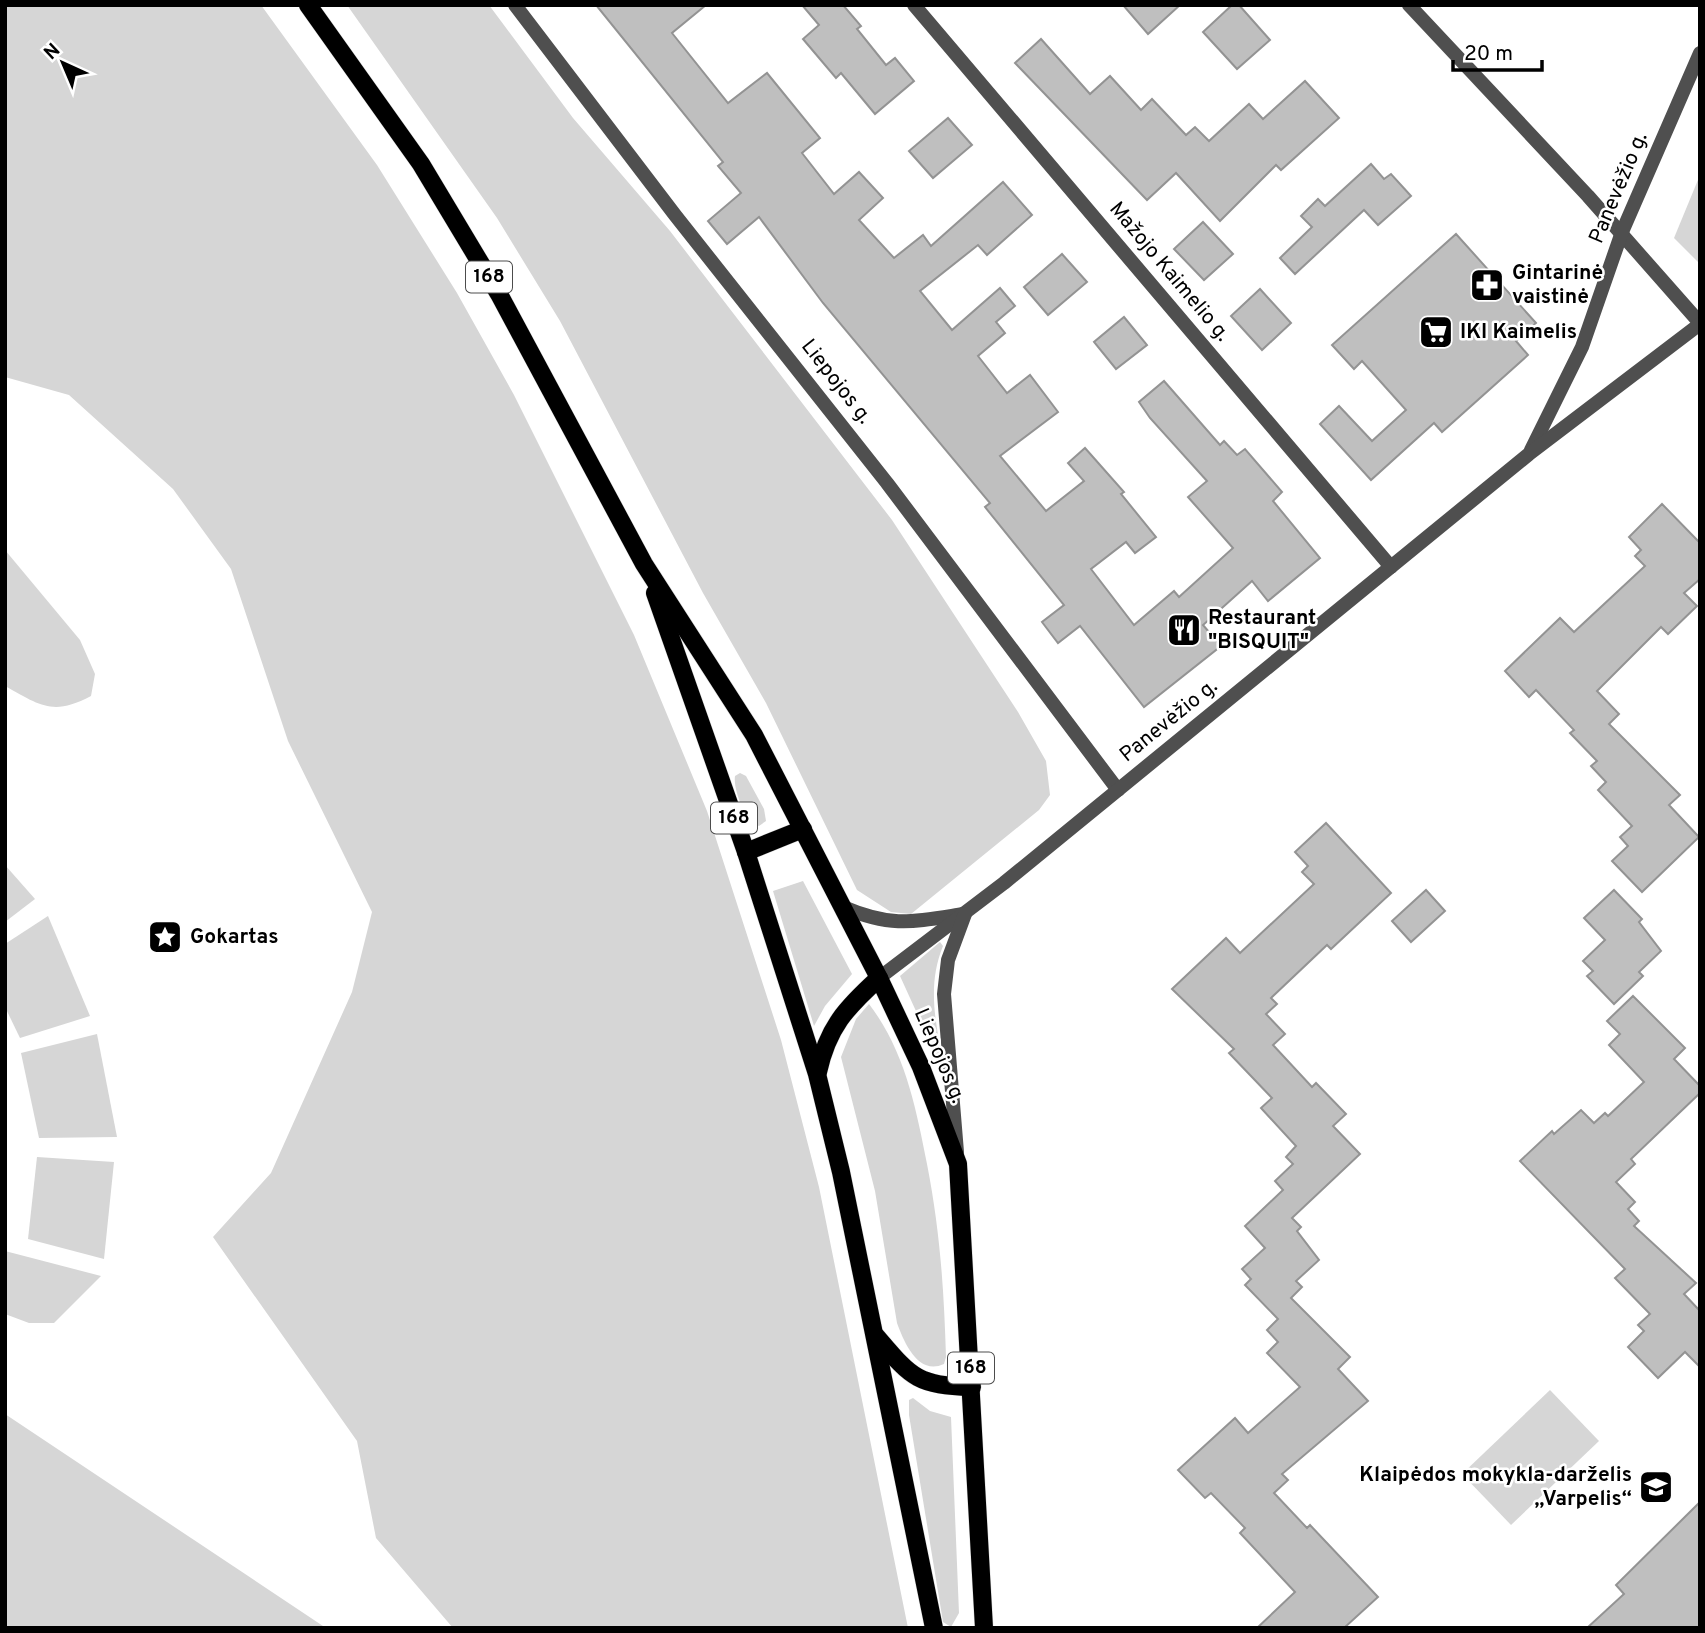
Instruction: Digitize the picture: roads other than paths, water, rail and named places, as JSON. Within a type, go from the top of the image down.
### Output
[{"type":"main road","name":"Liepojos g.","points":[[308,5],[421,164],[499,294],[645,564],[754,735],[843,906],[921,1067],[958,1164],[984,1628]]},
{"type":"main road","name":"Liepojos g.","points":[[645,564],[746,852],[817,1074],[841,1172],[934,1628]]},
{"type":"main road","points":[[746,852],[803,829]]},
{"type":"main road","points":[[817,1074],[825,1042],[845,1010],[879,978]]},
{"type":"main road","points":[[873,1333],[903,1368],[931,1385],[972,1387]]},
{"type":"street","name":"Liepojos g.","points":[[515,5],[683,226],[887,483],[1118,790]]},
{"type":"street","name":"Mažojo Kaimelio g.","points":[[914,5],[1391,567]]},
{"type":"street","points":[[1409,5],[1622,232],[1700,323]]},
{"type":"street","name":"Panevėžio g.","points":[[1529,454],[1582,347],[1622,232],[1700,53]]},
{"type":"street","name":"Panevėžio g.","points":[[879,978],[965,914],[1529,454],[1700,323]]},
{"type":"street","points":[[843,906],[872,919],[900,923],[965,914],[948,960],[944,994],[958,1164]]},
{"type":"place","name":"Gintarinė vaistinė","points":[[1487,285]]},
{"type":"place","name":"IKI Kaimelis","points":[[1436,332]]},
{"type":"place","name":"Restaurant \"BISQUIT\"","points":[[1184,630]]},
{"type":"place","name":"Gokartas","points":[[165,937]]},
{"type":"place","name":"Klaipėdos mokykla-darželis „Varpelis“","points":[[1656,1487]]}]
